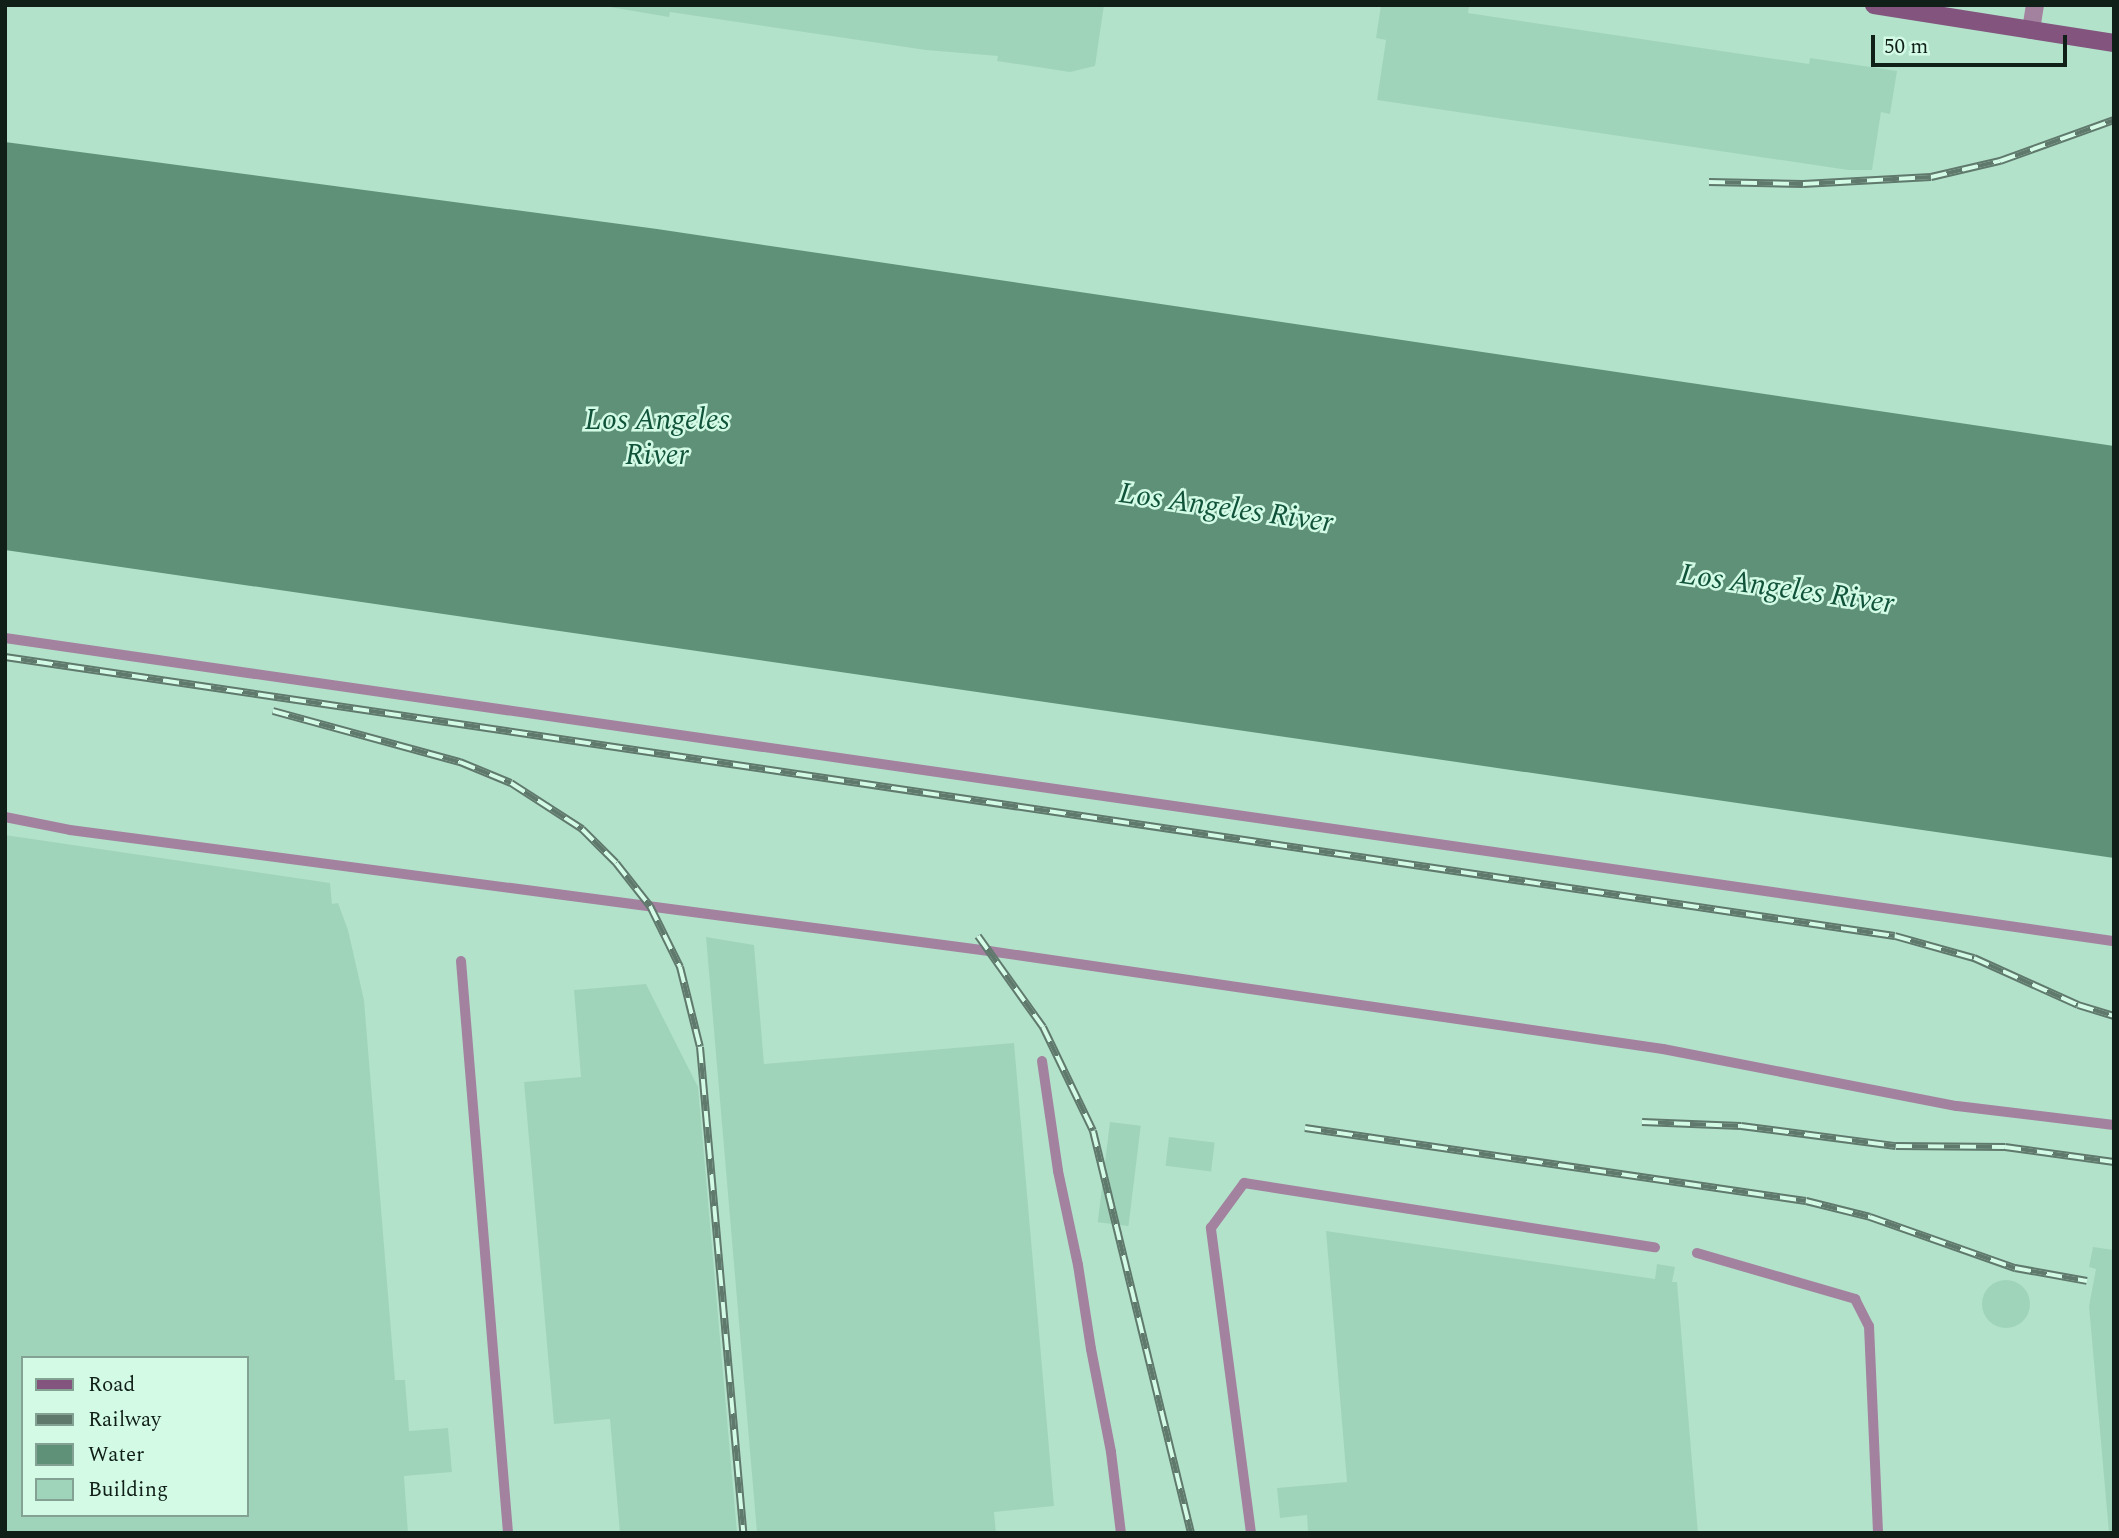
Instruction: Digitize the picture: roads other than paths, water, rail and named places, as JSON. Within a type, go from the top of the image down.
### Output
[{"type":"main road","points":[[1874,5],[2114,43]]},
{"type":"street","points":[[2031,30],[2035,5]]},
{"type":"lane","points":[[5,638],[2114,941]]},
{"type":"lane","points":[[5,817],[97,834],[989,951],[1649,1046],[1957,1106],[2114,1125]]},
{"type":"lane","points":[[461,961],[508,1533]]},
{"type":"lane","points":[[1042,1060],[1058,1171],[1079,1265],[1091,1349],[1111,1452],[1121,1533]]},
{"type":"lane","points":[[1251,1533],[1211,1228],[1244,1183],[1655,1247]]},
{"type":"lane","points":[[1698,1253],[1855,1299],[1870,1326],[1878,1533]]},
{"type":"water","name":"Los Angeles River","points":[[5,142],[657,229],[2114,446],[2114,858],[5,550]]},
{"type":"railway","points":[[1709,182],[1803,184],[1931,177],[2000,161],[2114,120]]},
{"type":"railway","points":[[5,657],[1895,936],[1974,958],[2078,1005],[2114,1016]]},
{"type":"railway","points":[[273,711],[460,762],[511,783],[582,829],[616,863],[650,906],[680,967],[700,1047],[743,1533]]},
{"type":"railway","points":[[978,936],[1043,1027],[1093,1131],[1191,1533]]},
{"type":"railway","points":[[1642,1122],[1741,1126],[1896,1146],[2005,1147],[2114,1162]]},
{"type":"railway","points":[[1305,1128],[1806,1201],[1870,1217],[2015,1268],[2087,1281]]}]
